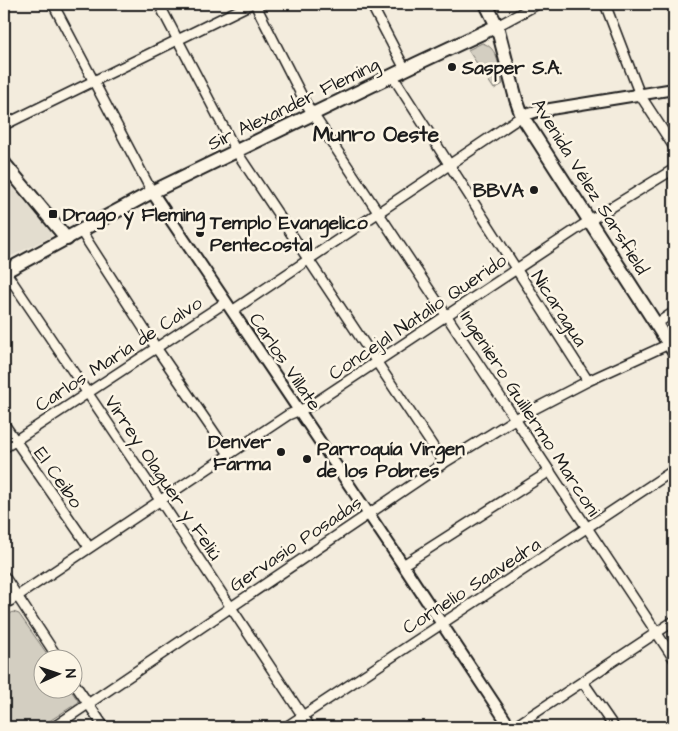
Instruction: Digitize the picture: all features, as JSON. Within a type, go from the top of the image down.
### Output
[{"type":"main road","name":"Avenida Vélez Sarsfield","points":[[486,4],[497,26],[522,116],[672,348]]},
{"type":"main road","name":"Sir Alexander Fleming","points":[[5,271],[152,192],[497,26]]},
{"type":"main road","points":[[4,163],[67,238]]},
{"type":"street","name":"Carlos Villate","points":[[53,4],[152,192],[510,727]]},
{"type":"street","points":[[159,4],[236,151],[444,463]]},
{"type":"street","points":[[4,125],[251,4]]},
{"type":"street","name":"Ingeniero Guillermo Marconi","points":[[256,4],[305,102],[674,659]]},
{"type":"street","points":[[371,4],[405,69]]},
{"type":"street","name":"Sir Alexander Fleming","points":[[497,26],[538,4]]},
{"type":"street","points":[[605,4],[640,95],[674,147]]},
{"type":"street","name":"Nicaragua","points":[[392,76],[588,381]]},
{"type":"street","name":"Carlos María de Calvo","points":[[4,448],[157,349],[308,259],[522,116],[538,111],[674,89]]},
{"type":"street","name":"Concejal Natalio Querido","points":[[4,606],[229,454],[298,410],[310,406],[589,221],[674,169]]},
{"type":"street","points":[[81,231],[157,349],[229,454]]},
{"type":"street","name":"Virrey Olaguer y Feliú","points":[[5,271],[160,500],[310,727]]},
{"type":"street","points":[[656,324],[674,312]]},
{"type":"street","name":"Gervasio Posadas","points":[[54,727],[444,463],[515,418],[588,381],[672,348]]},
{"type":"street","name":"El Ceibo","points":[[4,424],[89,547]]},
{"type":"street","name":"Cornelio Saavedra","points":[[286,727],[674,470]]},
{"type":"street","points":[[403,565],[550,471]]},
{"type":"street","points":[[4,576],[51,648]]},
{"type":"street","points":[[514,727],[674,621]]},
{"type":"street","points":[[583,682],[614,727]]},
{"type":"street","points":[[82,695],[104,727]]},
{"type":"shaded area","points":[[482,43],[492,49],[499,66],[503,84],[494,89],[468,50]]},
{"type":"shaded area","points":[[4,177],[52,233],[50,237],[4,260]]},
{"type":"shaded area","points":[[13,612],[19,614],[43,648],[32,648],[32,698],[76,698],[79,702],[40,727],[4,727],[4,618]]},
{"type":"place","name":"Sasper S.A.","points":[[452,67]]},
{"type":"place","name":"BBVA","points":[[534,190]]},
{"type":"place","name":"Drago y Fleming","points":[[53,214]]},
{"type":"place","name":"Templo Evangelico Pentecostal","points":[[200,233]]},
{"type":"place","name":"Denver Farma","points":[[281,452]]},
{"type":"place","name":"Parroquía Virgen de los Pobres","points":[[307,459]]},
{"type":"district","name":"Munro Oeste","points":[[376,134]]}]
